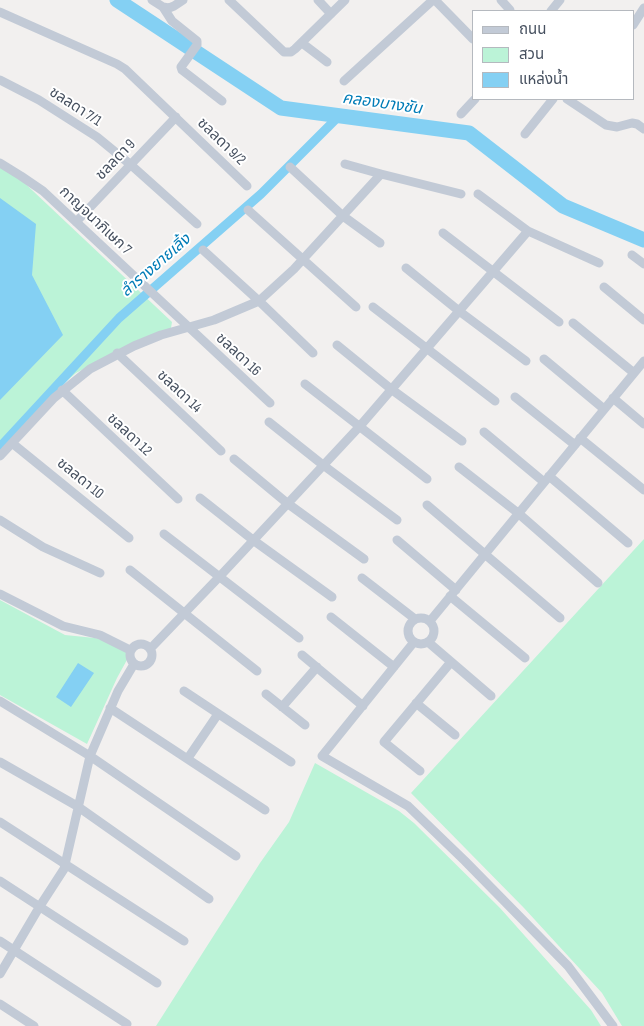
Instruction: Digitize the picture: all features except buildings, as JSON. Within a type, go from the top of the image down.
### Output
[{"type":"street","points":[[152,0],[164,7],[172,21],[195,39],[197,45],[181,67],[182,70],[222,100]]},
{"type":"street","points":[[164,7],[174,6],[183,0]]},
{"type":"street","points":[[229,0],[284,52],[291,52],[302,43],[345,0]]},
{"type":"street","points":[[318,0],[331,14]]},
{"type":"street","points":[[344,81],[434,0],[472,38]]},
{"type":"street","points":[[501,0],[510,10]]},
{"type":"street","points":[[552,10],[560,0]]},
{"type":"street","points":[[634,23],[644,8]]},
{"type":"street","name":"ชลลดา 9/2","points":[[1,15],[118,64],[135,78],[247,186]]},
{"type":"street","points":[[302,43],[328,62]]},
{"type":"street","name":"ชลลดา 7/1","points":[[0,80],[39,100],[74,122],[131,165],[197,224]]},
{"type":"street","points":[[461,114],[474,100]]},
{"type":"street","points":[[525,134],[552,100]]},
{"type":"street","points":[[580,102],[613,127],[632,123],[644,129]]},
{"type":"street","name":"ชลลดา 9","points":[[76,222],[176,117]]},
{"type":"street","name":"กาญจนาภิเษก 7","points":[[0,163],[38,188],[187,328]]},
{"type":"street","points":[[345,164],[461,194]]},
{"type":"street","points":[[290,168],[343,216],[380,244]]},
{"type":"street","points":[[0,456],[62,390],[90,368],[117,353],[161,336],[236,312],[259,301],[303,260],[381,174]]},
{"type":"street","points":[[478,194],[528,231],[599,262]]},
{"type":"street","points":[[248,210],[356,307]]},
{"type":"street","points":[[150,648],[360,426],[528,231]]},
{"type":"street","points":[[443,233],[559,322]]},
{"type":"street","points":[[203,250],[313,353]]},
{"type":"street","points":[[632,255],[644,264]]},
{"type":"street","points":[[406,268],[459,311],[526,361]]},
{"type":"street","points":[[604,287],[644,320]]},
{"type":"street","points":[[373,307],[495,400]]},
{"type":"street","points":[[573,323],[634,373]]},
{"type":"street","name":"ชลลดา 16","points":[[187,328],[270,403]]},
{"type":"street","points":[[338,345],[391,389],[462,441]]},
{"type":"street","name":"ชลลดา 14","points":[[117,353],[222,451]]},
{"type":"street","points":[[544,359],[604,409]]},
{"type":"street","points":[[430,621],[644,361]]},
{"type":"street","points":[[305,384],[427,479]]},
{"type":"street","name":"ชลลดา 12","points":[[62,390],[178,499]]},
{"type":"street","points":[[515,397],[644,490]]},
{"type":"street","points":[[613,398],[644,424]]},
{"type":"street","points":[[270,422],[323,465],[397,520]]},
{"type":"street","points":[[484,432],[628,543]]},
{"type":"street","name":"ชลลดา 10","points":[[12,443],[129,538]]},
{"type":"street","points":[[234,459],[287,503],[364,558]]},
{"type":"street","points":[[459,466],[598,583]]},
{"type":"street","points":[[200,498],[253,540],[332,597]]},
{"type":"street","points":[[427,505],[560,618]]},
{"type":"street","points":[[0,520],[43,547],[100,574]]},
{"type":"street","points":[[164,534],[299,638]]},
{"type":"street","points":[[397,540],[525,658]]},
{"type":"street","points":[[130,570],[257,671]]},
{"type":"street","points":[[362,578],[415,619]]},
{"type":"street","points":[[0,594],[63,626],[100,635],[130,650]]},
{"type":"street","points":[[331,617],[394,667]]},
{"type":"street","points":[[424,618],[430,621],[434,635],[428,642],[420,644],[414,642],[410,638],[408,630],[411,622],[415,619],[424,618]]},
{"type":"street","points":[[414,642],[322,756],[408,806],[565,963],[613,1026]]},
{"type":"street","points":[[428,642],[490,696]]},
{"type":"street","points":[[146,644],[152,653],[149,662],[140,666],[134,664],[130,658],[130,650],[134,645],[146,644]]},
{"type":"street","points":[[302,655],[363,706]]},
{"type":"street","points":[[420,771],[384,742],[451,662]]},
{"type":"street","points":[[0,974],[66,863],[77,806],[90,756],[118,691],[134,664]]},
{"type":"street","points":[[282,707],[317,667]]},
{"type":"street","points":[[184,691],[291,762]]},
{"type":"street","points":[[266,694],[305,725]]},
{"type":"street","points":[[0,701],[90,756],[236,856]]},
{"type":"street","points":[[416,703],[455,735]]},
{"type":"street","points":[[110,708],[265,810]]},
{"type":"street","points":[[188,758],[218,714]]},
{"type":"street","points":[[0,762],[77,806],[209,899]]},
{"type":"street","points":[[0,822],[184,941]]},
{"type":"street","points":[[0,881],[157,983]]},
{"type":"street","points":[[0,941],[127,1024]]},
{"type":"street","points":[[0,1004],[34,1026]]},
{"type":"green space","points":[[0,165],[15,174],[172,322],[171,328],[120,350],[76,373],[33,410],[0,449]]},
{"type":"green space","points":[[644,539],[644,1026],[622,1026],[602,993],[524,908],[411,793]]},
{"type":"green space","points":[[0,600],[65,635],[95,638],[125,647],[128,658],[87,744],[0,695]]},
{"type":"green space","points":[[315,763],[399,811],[414,823],[500,908],[591,1010],[601,1026],[156,1026],[260,863],[289,822]]},
{"type":"water","points":[[0,198],[36,224],[32,275],[63,335],[0,400]]},
{"type":"water","points":[[78,663],[94,673],[71,707],[56,697]]},
{"type":"waterway","name":"คลองบางชัน","points":[[117,0],[281,108],[469,133],[563,206],[644,240]]},
{"type":"waterway","name":"ลำรางยายเลิ้ง","points":[[0,447],[119,318],[261,194],[339,116]]}]
